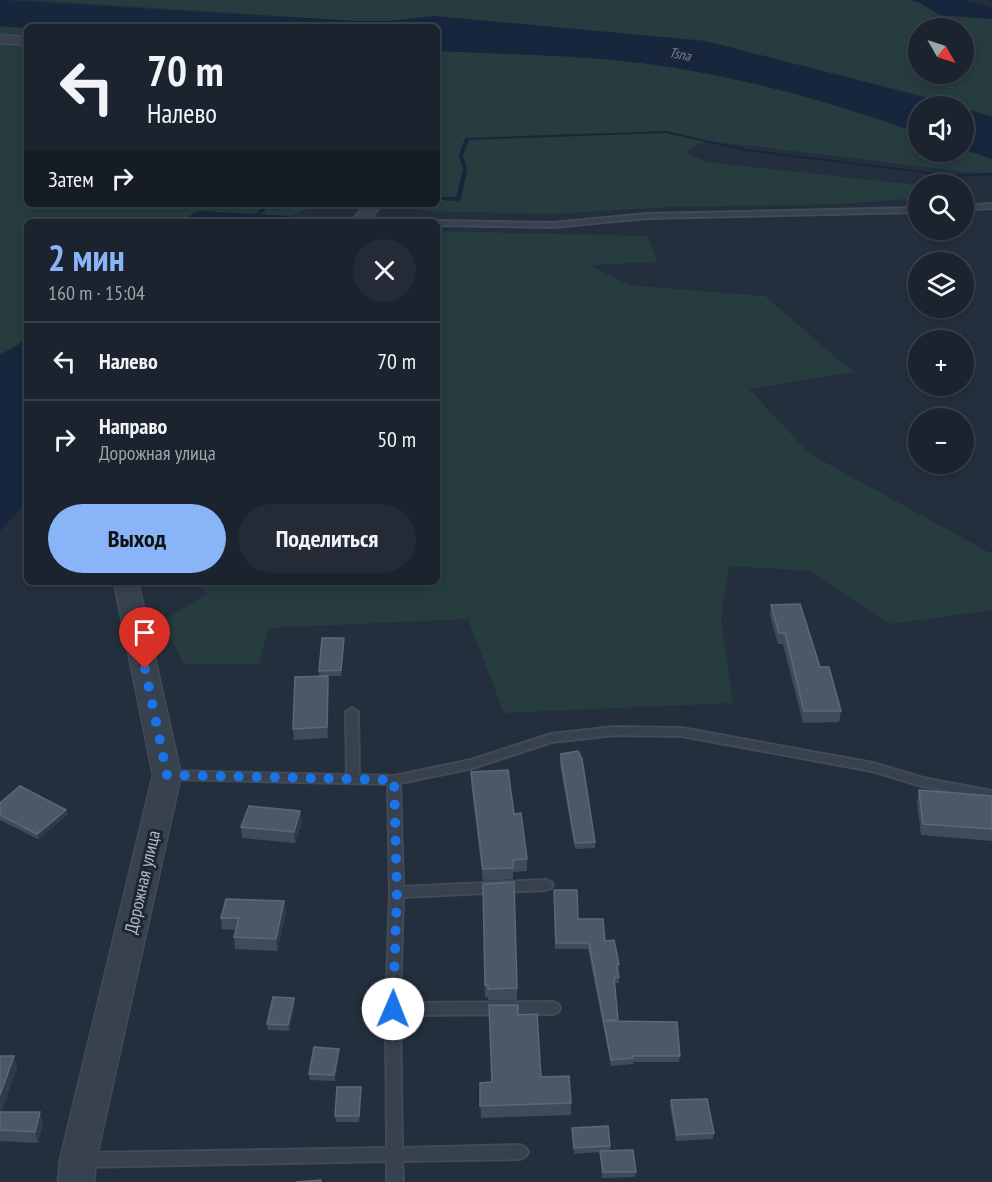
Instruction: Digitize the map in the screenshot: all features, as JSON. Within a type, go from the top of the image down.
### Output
[{"type":"street","points":[[0,39],[24,41]]},
{"type":"street","points":[[362,219],[372,207]]},
{"type":"street","name":"Дорожная улица","points":[[77,1171],[167,775],[127,585]]},
{"type":"lane","points":[[974,207],[992,206]]},
{"type":"lane","points":[[440,223],[553,225],[647,216],[908,210]]},
{"type":"lane","points":[[352,712],[353,779]]},
{"type":"lane","points":[[167,775],[394,780],[472,764],[551,738],[614,731],[682,732],[873,766],[922,782],[992,795]]},
{"type":"lane","points":[[394,780],[397,892],[393,1009],[395,1182]]},
{"type":"lane","points":[[397,892],[546,885]]},
{"type":"lane","points":[[393,1009],[553,1008]]},
{"type":"lane","points":[[77,1171],[393,1155],[520,1152]]},
{"type":"green space","points":[[33,0],[910,0],[940,15],[992,19],[992,117],[974,110],[974,96],[923,96],[705,41],[434,16],[390,21],[355,21]]},
{"type":"green space","points":[[0,26],[24,28],[24,207],[312,207],[290,216],[198,211],[185,219],[24,219],[24,338],[18,345],[0,355]]},
{"type":"green space","points":[[440,51],[615,60],[712,74],[781,90],[908,130],[908,162],[974,162],[974,153],[992,159],[992,175],[709,141],[693,147],[688,153],[706,162],[908,184],[908,199],[847,204],[671,207],[551,214],[422,211],[416,207],[440,207]]},
{"type":"green space","points":[[440,231],[648,236],[657,262],[590,265],[629,285],[765,296],[853,372],[749,389],[810,454],[992,554],[992,610],[891,624],[810,571],[729,566],[721,619],[733,703],[504,713],[468,619],[268,628],[259,664],[184,664],[163,621],[207,594],[195,585],[440,585]]},
{"type":"water","name":"Tsna","points":[[0,0],[355,21],[391,21],[434,16],[705,41],[918,96],[908,96],[908,130],[781,90],[712,74],[590,58],[440,51],[440,24],[24,24],[24,28],[0,26]]},
{"type":"water","points":[[910,0],[963,0],[992,8],[992,19],[940,15]]},
{"type":"water","points":[[974,111],[992,117],[992,159],[974,153]]},
{"type":"water","points":[[198,211],[290,216],[288,219],[185,219]]},
{"type":"water","points":[[24,338],[24,505],[0,531],[0,355],[18,345]]},
{"type":"building","points":[[800,604],[820,667],[829,667],[841,711],[804,711],[785,633],[779,633],[771,605]]},
{"type":"building","points":[[322,638],[344,638],[341,670],[319,671]]},
{"type":"building","points":[[328,676],[327,727],[293,729],[295,677]]},
{"type":"building","points":[[578,751],[582,759],[595,842],[575,843],[561,754]]},
{"type":"building","points":[[508,770],[514,814],[521,813],[527,859],[513,860],[513,868],[483,869],[471,772]]},
{"type":"building","points":[[20,786],[66,810],[37,834],[0,815],[0,803]]},
{"type":"building","points":[[919,790],[992,796],[992,829],[923,824]]},
{"type":"building","points":[[249,806],[300,811],[294,832],[241,827]]},
{"type":"building","points":[[514,882],[517,988],[488,989],[488,985],[485,985],[483,884]]},
{"type":"building","points":[[554,890],[577,890],[578,919],[603,919],[605,941],[614,940],[619,964],[616,965],[619,977],[614,978],[618,1019],[605,1021],[677,1022],[680,1056],[633,1056],[633,1058],[611,1060],[589,943],[556,943]]},
{"type":"building","points":[[226,899],[284,901],[276,939],[234,937],[239,918],[221,918]]},
{"type":"building","points":[[273,997],[294,998],[288,1025],[267,1024]]},
{"type":"building","points":[[489,1005],[518,1005],[518,1015],[537,1014],[541,1077],[569,1076],[571,1103],[480,1106],[480,1083],[492,1082]]},
{"type":"building","points":[[314,1047],[339,1049],[334,1075],[309,1074]]},
{"type":"building","points":[[0,1056],[14,1056],[0,1095]]},
{"type":"building","points":[[337,1087],[361,1087],[359,1116],[335,1116]]},
{"type":"building","points":[[707,1099],[714,1133],[677,1135],[671,1100]]},
{"type":"building","points":[[0,1112],[40,1112],[35,1132],[0,1130]]},
{"type":"building","points":[[608,1126],[610,1146],[574,1148],[572,1128]]},
{"type":"building","points":[[633,1150],[636,1172],[603,1172],[600,1151]]},
{"type":"building","points":[[321,1180],[321,1182],[296,1182]]},
{"type":"waterway","points":[[440,198],[458,199],[465,170],[461,155],[467,139],[666,132],[745,150],[953,176],[992,174]]},
{"type":"waterway","points":[[252,219],[266,207]]},
{"type":"route","points":[[145,669],[167,775],[394,780],[397,892],[393,1009]]}]
